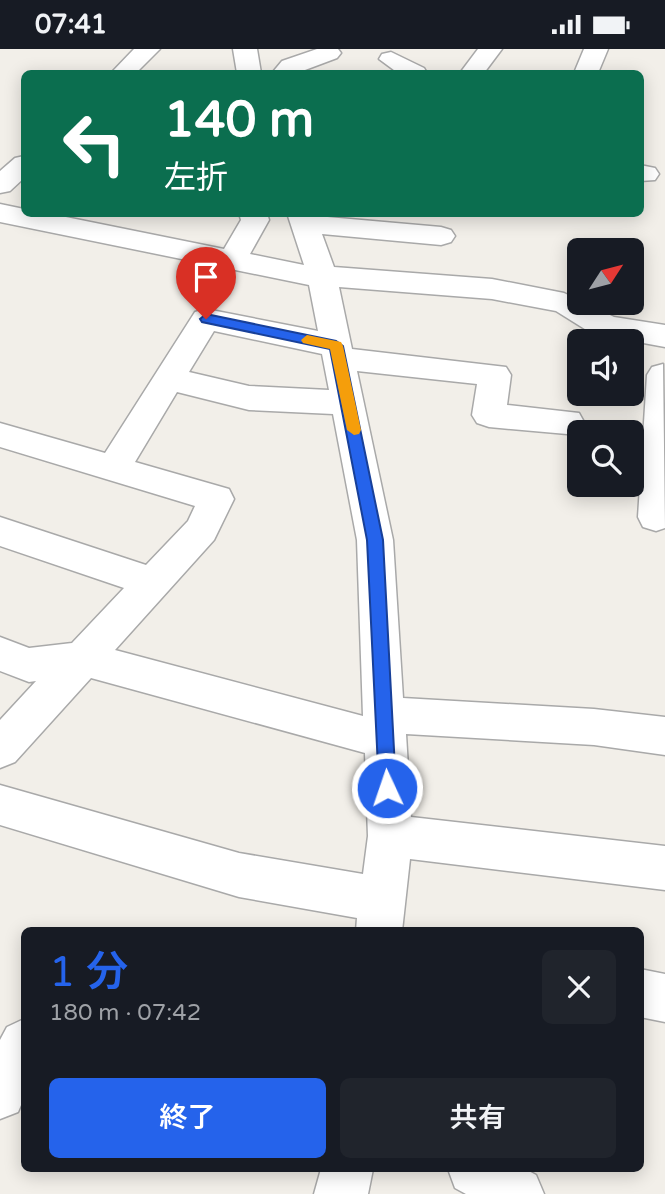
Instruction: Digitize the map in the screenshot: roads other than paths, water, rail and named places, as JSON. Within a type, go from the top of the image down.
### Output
[{"type":"street","points":[[127,70],[148,49]]},
{"type":"street","points":[[245,49],[249,70]]},
{"type":"street","points":[[474,70],[491,49]]},
{"type":"street","points":[[587,70],[596,49]]},
{"type":"street","points":[[287,70],[291,66],[329,53]]},
{"type":"street","points":[[391,59],[410,70]]},
{"type":"street","points":[[0,185],[21,167]]},
{"type":"street","points":[[0,213],[21,215]]},
{"type":"street","points":[[46,217],[103,222],[232,259],[322,276],[492,289],[564,303],[607,329]]},
{"type":"street","points":[[232,259],[255,220],[254,217]]},
{"type":"street","points":[[0,805],[381,915],[390,836],[375,540],[322,276],[303,219],[441,236]]},
{"type":"street","points":[[113,469],[206,319],[337,352],[495,375],[489,415],[567,422]]},
{"type":"street","points":[[644,335],[665,335]]},
{"type":"street","points":[[644,358],[664,376],[656,517]]},
{"type":"street","points":[[169,379],[249,398],[349,403]]},
{"type":"street","points":[[0,435],[216,499],[201,530],[0,749]]},
{"type":"street","points":[[0,531],[153,583]]},
{"type":"street","points":[[0,654],[29,665],[85,659],[385,727],[594,727],[665,736]]},
{"type":"street","points":[[390,836],[665,868]]},
{"type":"street","points":[[644,994],[665,998]]},
{"type":"street","points":[[0,1025],[21,1034]]},
{"type":"street","points":[[0,1094],[21,1050]]},
{"type":"street","points":[[341,1194],[346,1172]]},
{"type":"street","points":[[479,1172],[517,1194]]}]
